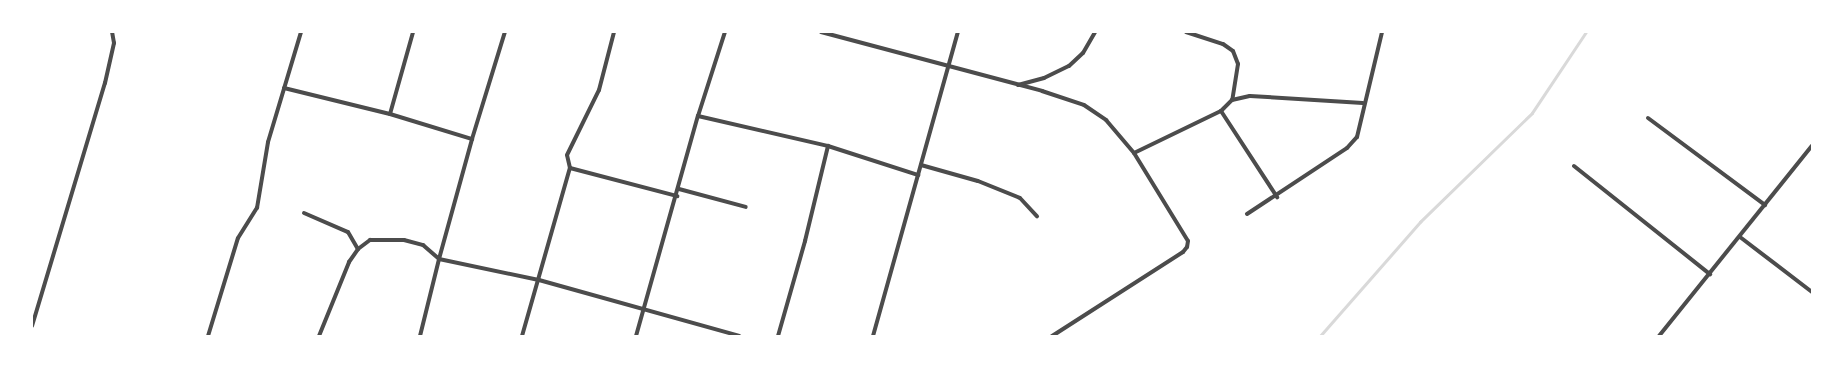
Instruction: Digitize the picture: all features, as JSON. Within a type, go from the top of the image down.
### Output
[{"type":"street","points":[[32,326],[105,83],[114,43],[112,32]]},
{"type":"street","points":[[208,336],[238,238],[258,203],[268,142],[302,32]]},
{"type":"street","points":[[390,114],[413,32]]},
{"type":"street","points":[[420,336],[439,259],[472,139],[506,32]]},
{"type":"street","points":[[522,336],[570,168],[567,155],[599,90],[614,32]]},
{"type":"street","points":[[636,336],[642,310],[679,189],[698,116],[725,32]]},
{"type":"street","points":[[821,32],[948,68],[1017,85],[1084,105],[1106,120],[1134,153],[1188,241],[1187,247],[1183,252],[1052,336]]},
{"type":"street","points":[[873,336],[958,32]]},
{"type":"street","points":[[1017,85],[1044,78],[1069,66],[1083,53],[1095,32]]},
{"type":"street","points":[[1186,32],[1223,44],[1234,51],[1238,64],[1232,100]]},
{"type":"street","points":[[1247,214],[1277,197],[1347,148],[1357,137],[1363,103],[1382,32]]},
{"type":"street","points":[[284,88],[390,114],[472,139]]},
{"type":"street","points":[[1134,153],[1221,111],[1232,100],[1250,96],[1363,103]]},
{"type":"street","points":[[1221,111],[1277,197]]},
{"type":"street","points":[[698,116],[828,146],[918,175]]},
{"type":"street","points":[[1648,118],[1765,205]]},
{"type":"street","points":[[778,336],[805,242],[828,146]]},
{"type":"street","points":[[1659,336],[1812,146]]},
{"type":"street","points":[[920,165],[978,181],[1020,198],[1030,206],[1037,216]]},
{"type":"street","points":[[1574,166],[1710,274]]},
{"type":"street","points":[[570,168],[677,196]]},
{"type":"street","points":[[679,189],[746,207]]},
{"type":"street","points":[[304,213],[348,232],[358,249]]},
{"type":"street","points":[[1740,237],[1812,292]]},
{"type":"street","points":[[320,336],[349,262],[358,249],[370,240],[404,240],[423,245],[439,259],[539,280],[738,336]]},
{"type":"waterway","points":[[1320,336],[1420,222],[1532,113],[1586,32]]}]
